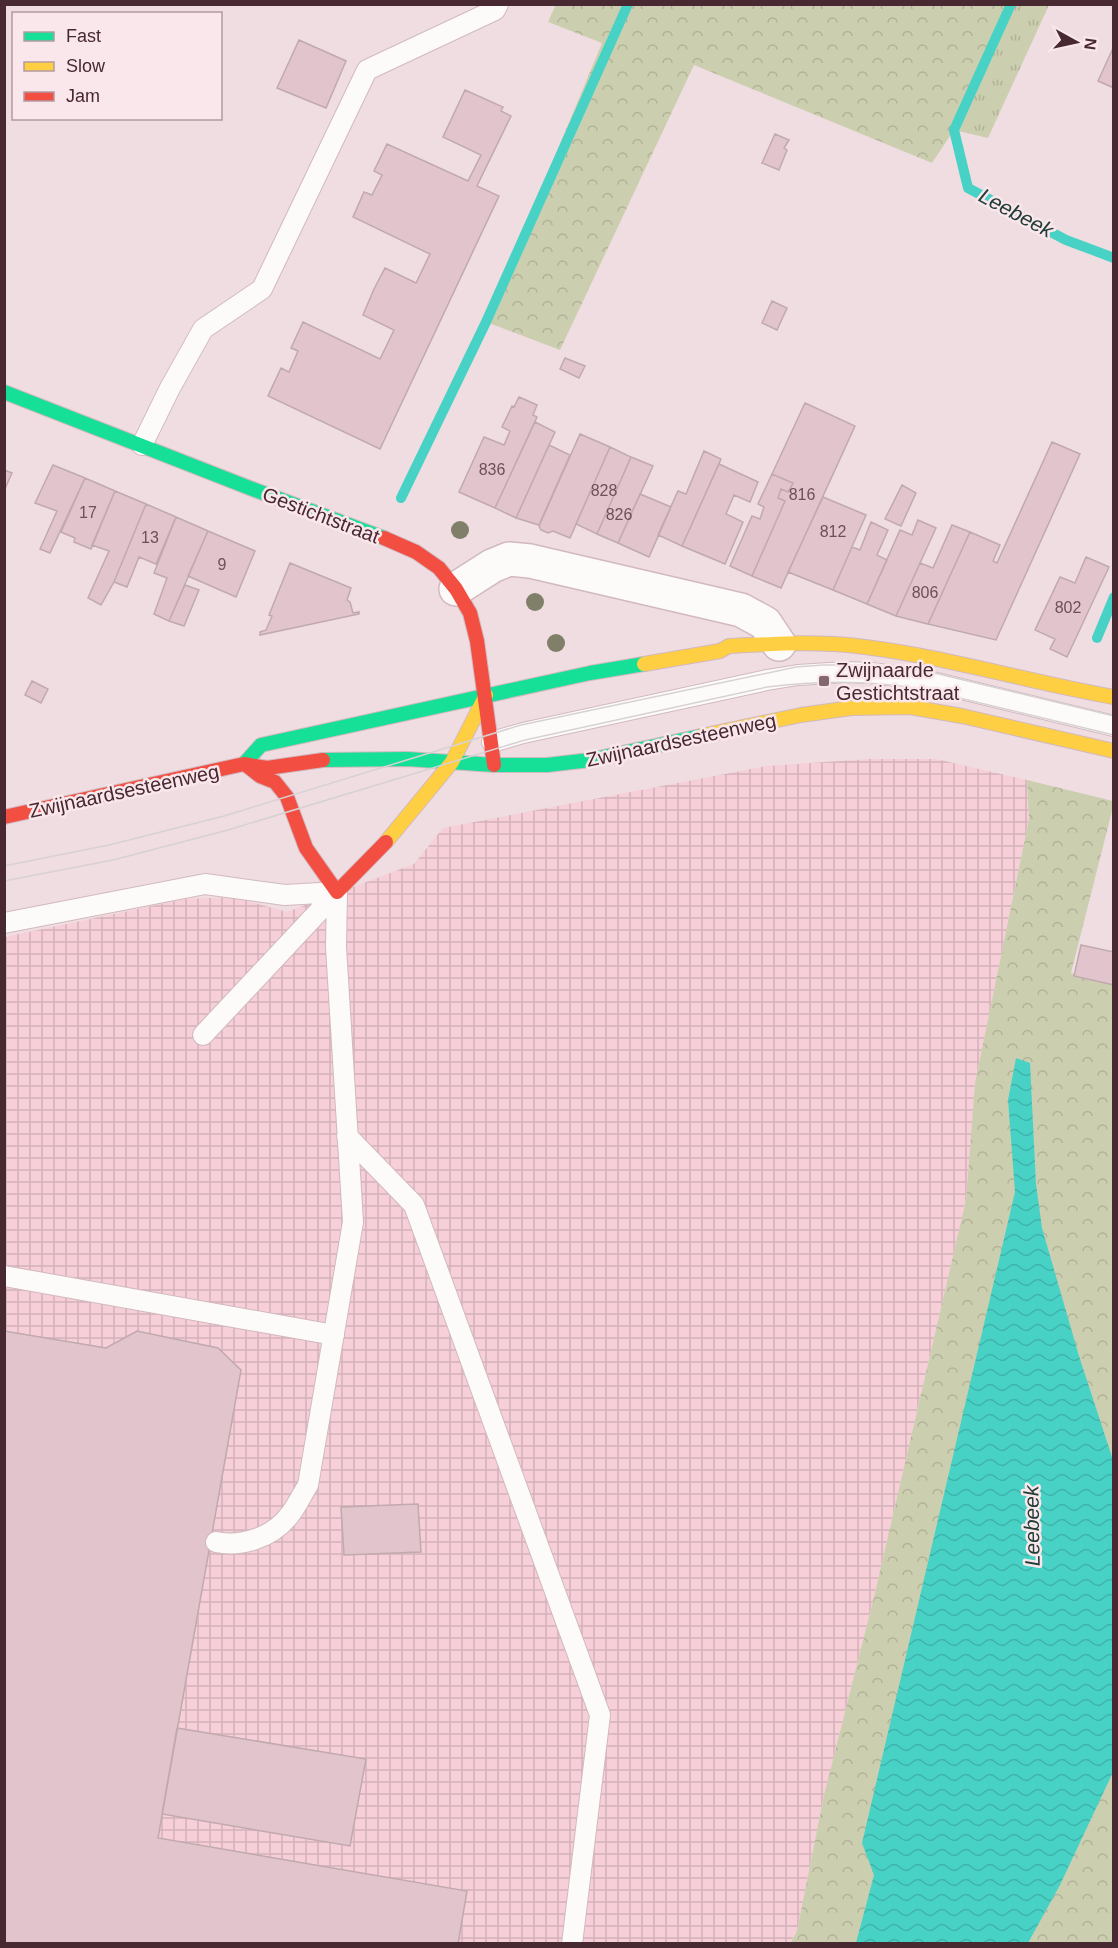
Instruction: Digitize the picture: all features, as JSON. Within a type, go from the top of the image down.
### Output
[{"type":"street","name":"Gestichtstraat","points":[[4,392],[416,552],[439,568],[456,589],[470,613],[486,695],[494,765]]},
{"type":"street","points":[[456,589],[492,566],[509,560],[530,561],[741,610],[765,623],[779,644]]},
{"type":"street","name":"Zwijnaardsesteenweg","points":[[244,764],[261,744],[597,672],[720,651],[729,646],[806,643],[856,646],[917,655],[1113,698]]},
{"type":"street","points":[[244,764],[260,776],[275,782],[287,797],[306,848],[337,892],[395,832],[452,762],[486,695]]},
{"type":"street","name":"Zwijnaardsesteenweg","points":[[4,817],[244,764],[267,768],[333,759],[547,765],[590,760],[801,715],[851,708],[910,707],[962,716],[1113,751]]},
{"type":"lane","points":[[142,445],[203,329],[262,289],[367,70],[495,10],[498,4]]},
{"type":"lane","points":[[492,742],[523,733],[767,680],[798,675],[846,672],[924,680],[1113,726]]},
{"type":"lane","points":[[4,923],[205,884],[285,895],[337,892]]},
{"type":"lane","points":[[202,1035],[337,892]]},
{"type":"lane","points":[[216,1542],[228,1544],[261,1538],[287,1519],[308,1485],[352,1222],[336,947],[337,892]]},
{"type":"lane","points":[[347,1136],[414,1205],[600,1715],[572,1944]]},
{"type":"lane","points":[[4,1276],[334,1335]]},
{"type":"shaded area","points":[[870,759],[936,759],[1027,780],[1029,819],[975,1083],[966,1200],[873,1601],[824,1795],[797,1931],[790,1943],[5,1944],[5,937],[185,899],[234,897],[287,912],[414,864],[443,828],[767,766]]},
{"type":"green space","points":[[556,4],[1011,5],[954,130],[932,163],[694,65],[560,350],[486,322],[602,43],[548,22]]},
{"type":"green space","points":[[1011,5],[1049,5],[988,138],[954,130]]},
{"type":"green space","points":[[1027,780],[1113,801],[1071,973],[1114,982],[1113,1943],[790,1944],[797,1931],[824,1795],[873,1601],[966,1200],[975,1083],[1029,819]]},
{"type":"water","points":[[1016,1058],[1030,1063],[1036,1184],[1042,1228],[1079,1356],[1113,1460],[1114,1770],[1060,1885],[1028,1943],[856,1943],[874,1875],[862,1843],[1015,1192],[1008,1100]]},
{"type":"building","points":[[299,40],[346,61],[326,108],[277,88]]},
{"type":"building","points":[[1114,46],[1114,88],[1098,81]]},
{"type":"building","points":[[465,90],[503,107],[501,111],[511,116],[477,186],[499,196],[380,449],[268,396],[281,368],[289,372],[298,351],[291,348],[303,322],[380,359],[394,330],[363,315],[374,289],[385,268],[416,283],[430,254],[353,217],[364,192],[372,195],[382,175],[374,171],[387,144],[468,181],[481,155],[443,137]]},
{"type":"building","points":[[775,134],[789,140],[784,148],[787,150],[779,170],[762,163]]},
{"type":"building","points":[[772,301],[787,308],[777,330],[762,323]]},
{"type":"building","points":[[565,358],[585,366],[579,378],[560,369]]},
{"type":"building","points":[[519,397],[537,405],[533,415],[537,417],[495,508],[459,492],[484,437],[504,445],[510,431],[502,427]]},
{"type":"building","points":[[805,403],[855,426],[781,588],[752,576],[785,501],[778,498],[781,489],[788,492],[793,483],[772,474]]},
{"type":"building","points":[[535,422],[555,432],[516,518],[495,508]]},
{"type":"building","points":[[580,434],[610,447],[570,538],[553,531],[548,533],[541,530],[539,526]]},
{"type":"building","points":[[1052,442],[1080,454],[996,640],[928,624],[970,532],[1000,545],[993,561],[997,563]]},
{"type":"building","points":[[549,445],[570,455],[539,525],[516,518]]},
{"type":"building","points":[[610,447],[631,457],[597,534],[576,524]]},
{"type":"building","points":[[704,451],[721,459],[682,546],[658,535],[678,491],[686,494]]},
{"type":"building","points":[[631,457],[653,466],[618,543],[597,534]]},
{"type":"building","points":[[719,464],[758,482],[750,502],[734,495],[726,514],[743,522],[725,564],[682,546]]},
{"type":"building","points":[[53,465],[85,478],[50,553],[40,549],[57,511],[35,503]]},
{"type":"building","points":[[4,470],[12,473],[4,491]]},
{"type":"building","points":[[772,474],[793,483],[788,492],[781,489],[778,498],[785,501],[752,576],[730,566],[752,516],[760,519],[764,507],[758,504]]},
{"type":"building","points":[[85,478],[115,491],[91,549],[74,542],[75,538],[61,532]]},
{"type":"building","points":[[902,485],[916,493],[901,526],[885,519]]},
{"type":"building","points":[[115,491],[146,504],[114,582],[101,605],[88,598],[109,551],[92,545]]},
{"type":"building","points":[[640,494],[671,507],[649,557],[618,543]]},
{"type":"building","points":[[823,497],[866,515],[833,590],[788,572]]},
{"type":"building","points":[[146,504],[176,517],[156,564],[139,557],[127,587],[114,582]]},
{"type":"building","points":[[176,517],[208,531],[169,621],[154,614],[167,578],[154,573]]},
{"type":"building","points":[[918,520],[936,528],[896,616],[867,604],[900,530],[912,535]]},
{"type":"building","points":[[871,522],[888,530],[877,555],[887,560],[867,604],[833,590],[852,547],[860,550]]},
{"type":"building","points":[[952,525],[970,532],[928,624],[896,616],[920,563],[933,568]]},
{"type":"building","points":[[208,531],[255,551],[236,597],[188,576]]},
{"type":"building","points":[[1086,557],[1109,567],[1067,657],[1050,649],[1055,639],[1035,630],[1060,577],[1075,583]]},
{"type":"building","points":[[290,563],[351,588],[347,600],[350,602],[353,613],[359,612],[359,614],[260,635],[260,632],[266,630],[272,616],[269,615]]},
{"type":"building","points":[[185,585],[199,590],[184,626],[169,621]]},
{"type":"building","points":[[32,681],[48,689],[41,703],[25,695]]},
{"type":"building","points":[[1081,945],[1114,952],[1114,985],[1074,976]]},
{"type":"building","points":[[4,1331],[106,1348],[137,1331],[218,1348],[241,1370],[158,1838],[467,1891],[458,1944],[4,1944]]},
{"type":"building","points":[[418,1504],[421,1552],[344,1555],[341,1507]]},
{"type":"building","points":[[177,1728],[366,1759],[350,1846],[162,1814]]},
{"type":"waterway","points":[[401,498],[486,322],[628,4]]},
{"type":"waterway","name":"Leebeek","points":[[1011,4],[954,130],[968,188],[1066,240],[1114,258]]},
{"type":"waterway","name":"Leebeek","points":[[1097,638],[1114,597]]},
{"type":"tram line","points":[[4,866],[109,845],[224,816],[521,725],[796,667],[872,665],[926,671],[1114,716]]},
{"type":"tram line","points":[[4,881],[113,860],[228,830],[525,740],[767,687],[844,682],[902,686],[1114,735]]},
{"type":"traffic: fast","points":[[4,392],[384,538]]},
{"type":"traffic: fast","points":[[244,764],[261,745],[590,673],[644,664]]},
{"type":"traffic: fast","points":[[323,760],[407,759],[494,765],[547,765],[590,760],[701,736]]},
{"type":"traffic: slow","points":[[644,664],[720,651],[729,646],[793,643],[841,644],[922,656],[1114,697]]},
{"type":"traffic: slow","points":[[386,842],[452,762],[486,695]]},
{"type":"traffic: slow","points":[[701,736],[801,715],[851,708],[910,707],[962,716],[1114,751]]},
{"type":"traffic: jam","points":[[384,538],[416,552],[439,568],[456,589],[470,613],[477,641],[494,765]]},
{"type":"traffic: jam","points":[[4,817],[244,764],[267,768],[323,760]]},
{"type":"traffic: jam","points":[[246,765],[260,776],[275,782],[287,797],[306,848],[337,892],[386,842]]},
{"type":"place","name":"Zwijnaarde Gestichtstraat","points":[[824,681]]}]
